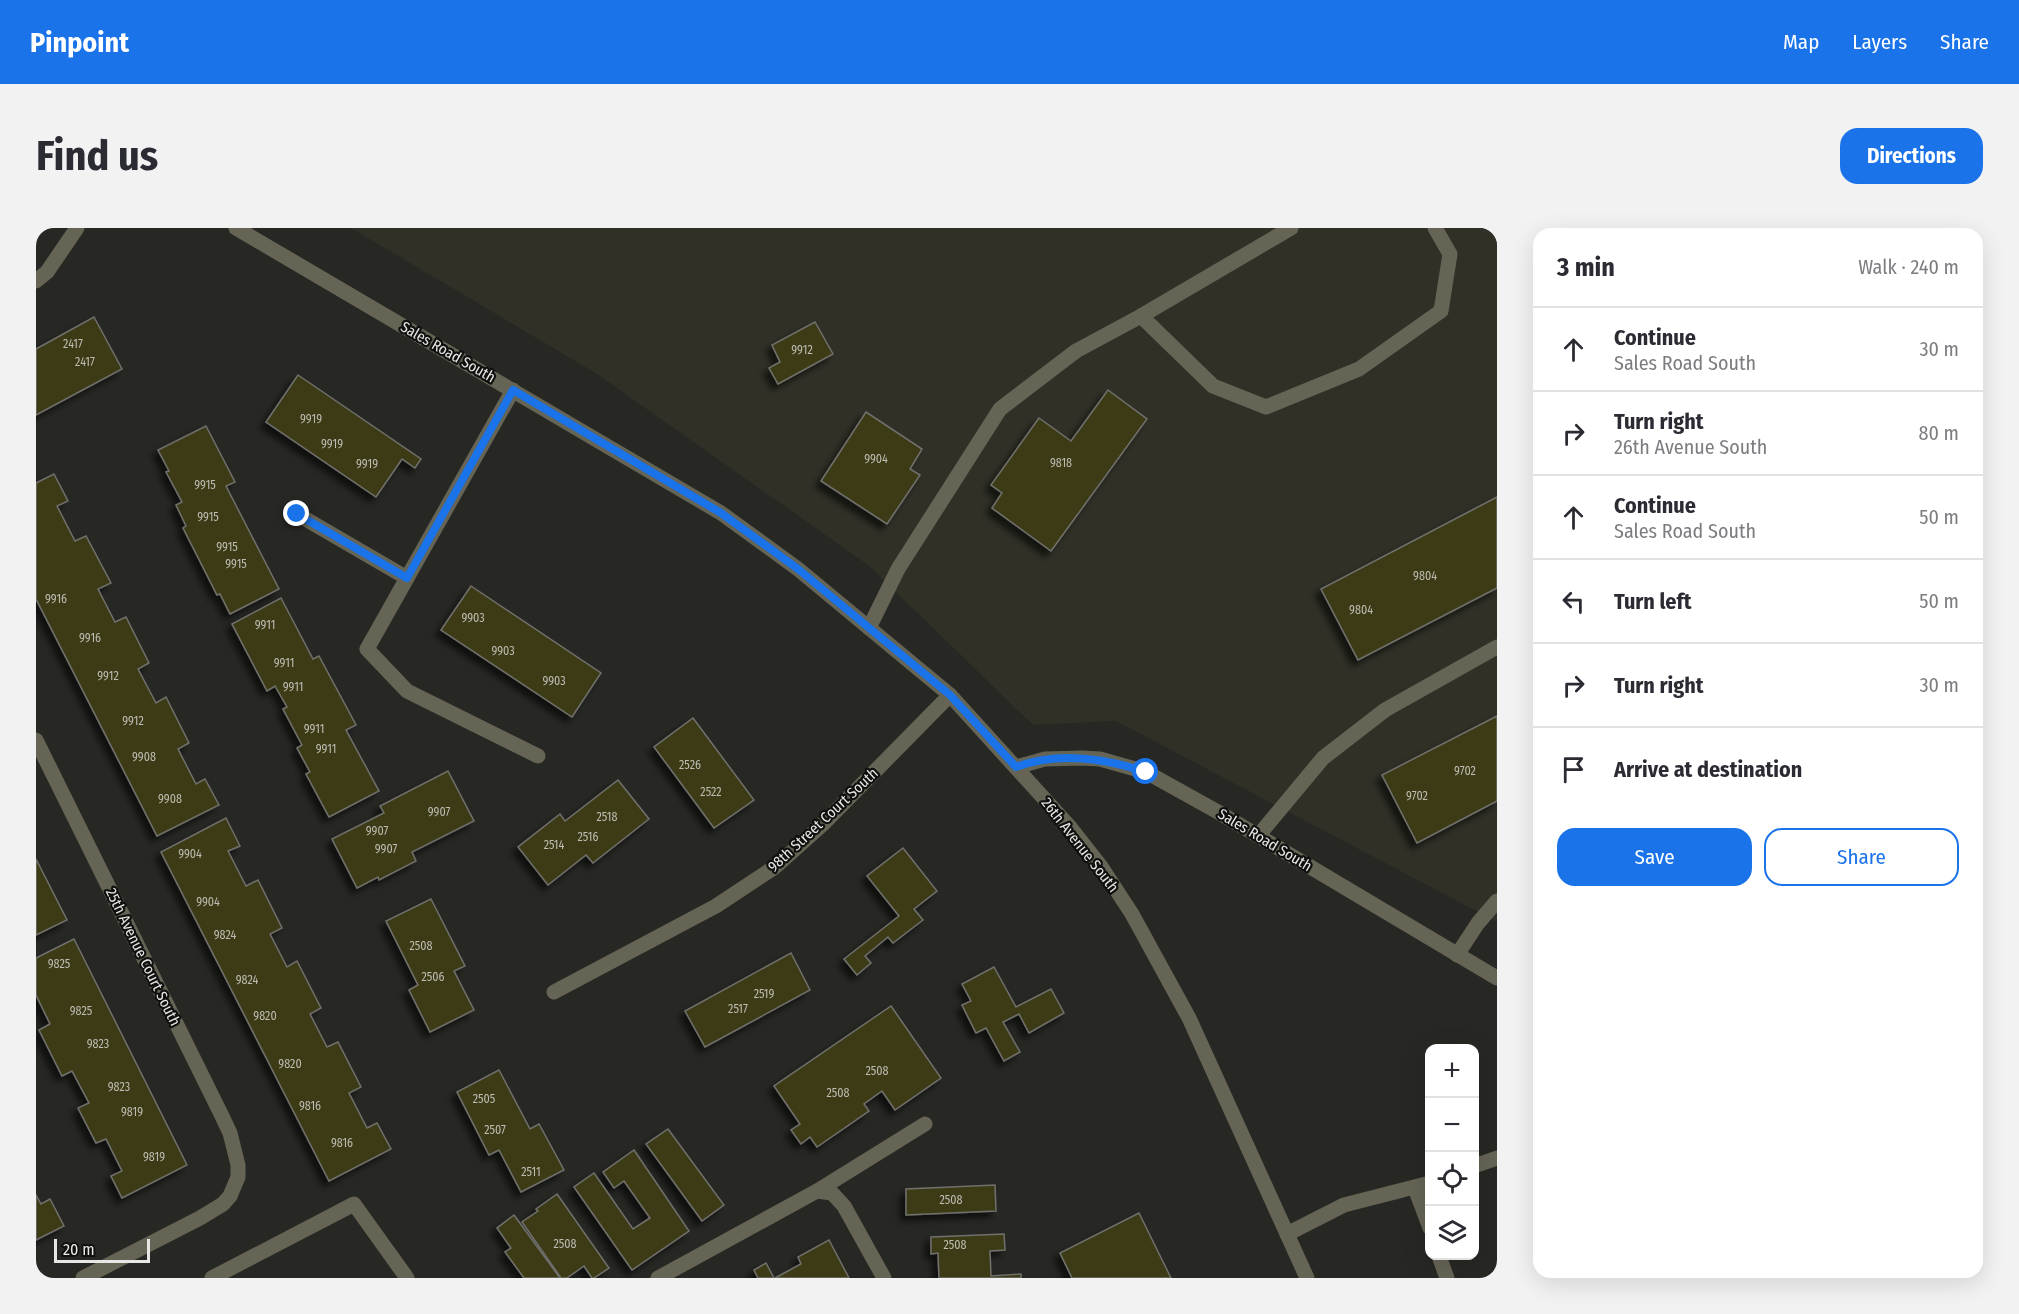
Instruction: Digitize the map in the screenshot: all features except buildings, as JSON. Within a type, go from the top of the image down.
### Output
[{"type":"street","points":[[36,281],[47,272],[77,228]]},
{"type":"street","name":"Sales Road South","points":[[236,228],[721,513]]},
{"type":"street","points":[[869,628],[898,569],[1000,409],[1076,351],[1141,316],[1291,228]]},
{"type":"street","points":[[1141,316],[1213,386],[1266,407],[1359,369],[1441,311],[1450,254],[1435,228]]},
{"type":"street","points":[[513,390],[367,649],[407,692],[538,756]]},
{"type":"street","name":"26th Avenue South","points":[[721,513],[798,569],[950,695],[1096,859],[1132,914],[1189,1018],[1307,1278]]},
{"type":"street","points":[[297,514],[407,578]]},
{"type":"street","points":[[1258,836],[1323,758],[1385,710],[1497,647]]},
{"type":"street","name":"98th Street Court South","points":[[554,992],[717,906],[775,867],[823,824],[950,695]]},
{"type":"street","name":"25th Avenue Court South","points":[[36,740],[225,1123],[235,1149],[238,1178],[235,1188],[223,1204],[83,1278]]},
{"type":"street","name":"Sales Road South","points":[[1016,767],[1045,759],[1100,759],[1146,772],[1497,978]]},
{"type":"street","points":[[1457,955],[1478,923],[1497,901]]},
{"type":"street","points":[[658,1278],[817,1191],[925,1124]]},
{"type":"street","points":[[1479,1164],[1497,1158]]},
{"type":"street","points":[[1287,1234],[1344,1205],[1422,1185],[1426,1206]]},
{"type":"street","points":[[817,1191],[832,1193],[844,1206],[884,1278]]},
{"type":"street","points":[[212,1278],[354,1204],[407,1278]]},
{"type":"street","points":[[1440,1260],[1447,1278]]},
{"type":"shaded area","points":[[351,228],[1497,228],[1497,922],[1116,721],[1033,725],[868,565],[597,374]]},
{"type":"route","points":[[297,514],[407,578],[513,390],[721,513],[798,569],[950,695],[1016,767],[1045,759],[1082,758],[1123,764],[1146,772]]}]
